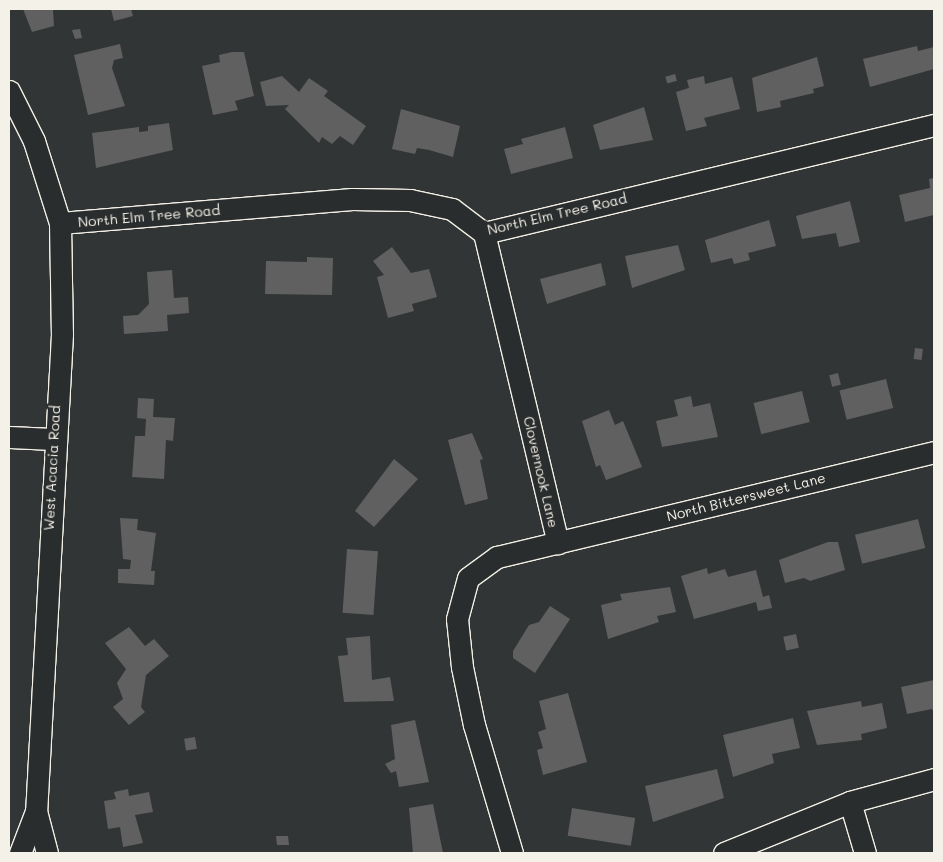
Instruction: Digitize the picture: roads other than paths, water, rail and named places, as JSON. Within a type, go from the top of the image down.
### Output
[{"type":"street","name":"West Acacia Road","points":[[9,91],[34,142],[60,223],[62,334],[53,439],[36,812],[47,853]]},
{"type":"street","name":"North Elm Tree Road","points":[[60,223],[352,199],[410,200],[452,209],[484,233],[934,124]]},
{"type":"street","name":"Clovernook Lane","points":[[484,233],[558,543],[497,557],[468,578],[457,619],[474,725],[512,853]]},
{"type":"street","points":[[9,437],[53,439]]},
{"type":"street","name":"North Bittersweet Lane","points":[[558,543],[934,452]]},
{"type":"street","points":[[724,853],[850,802],[934,779]]},
{"type":"street","points":[[850,802],[865,853]]},
{"type":"street","points":[[20,853],[36,812]]}]
